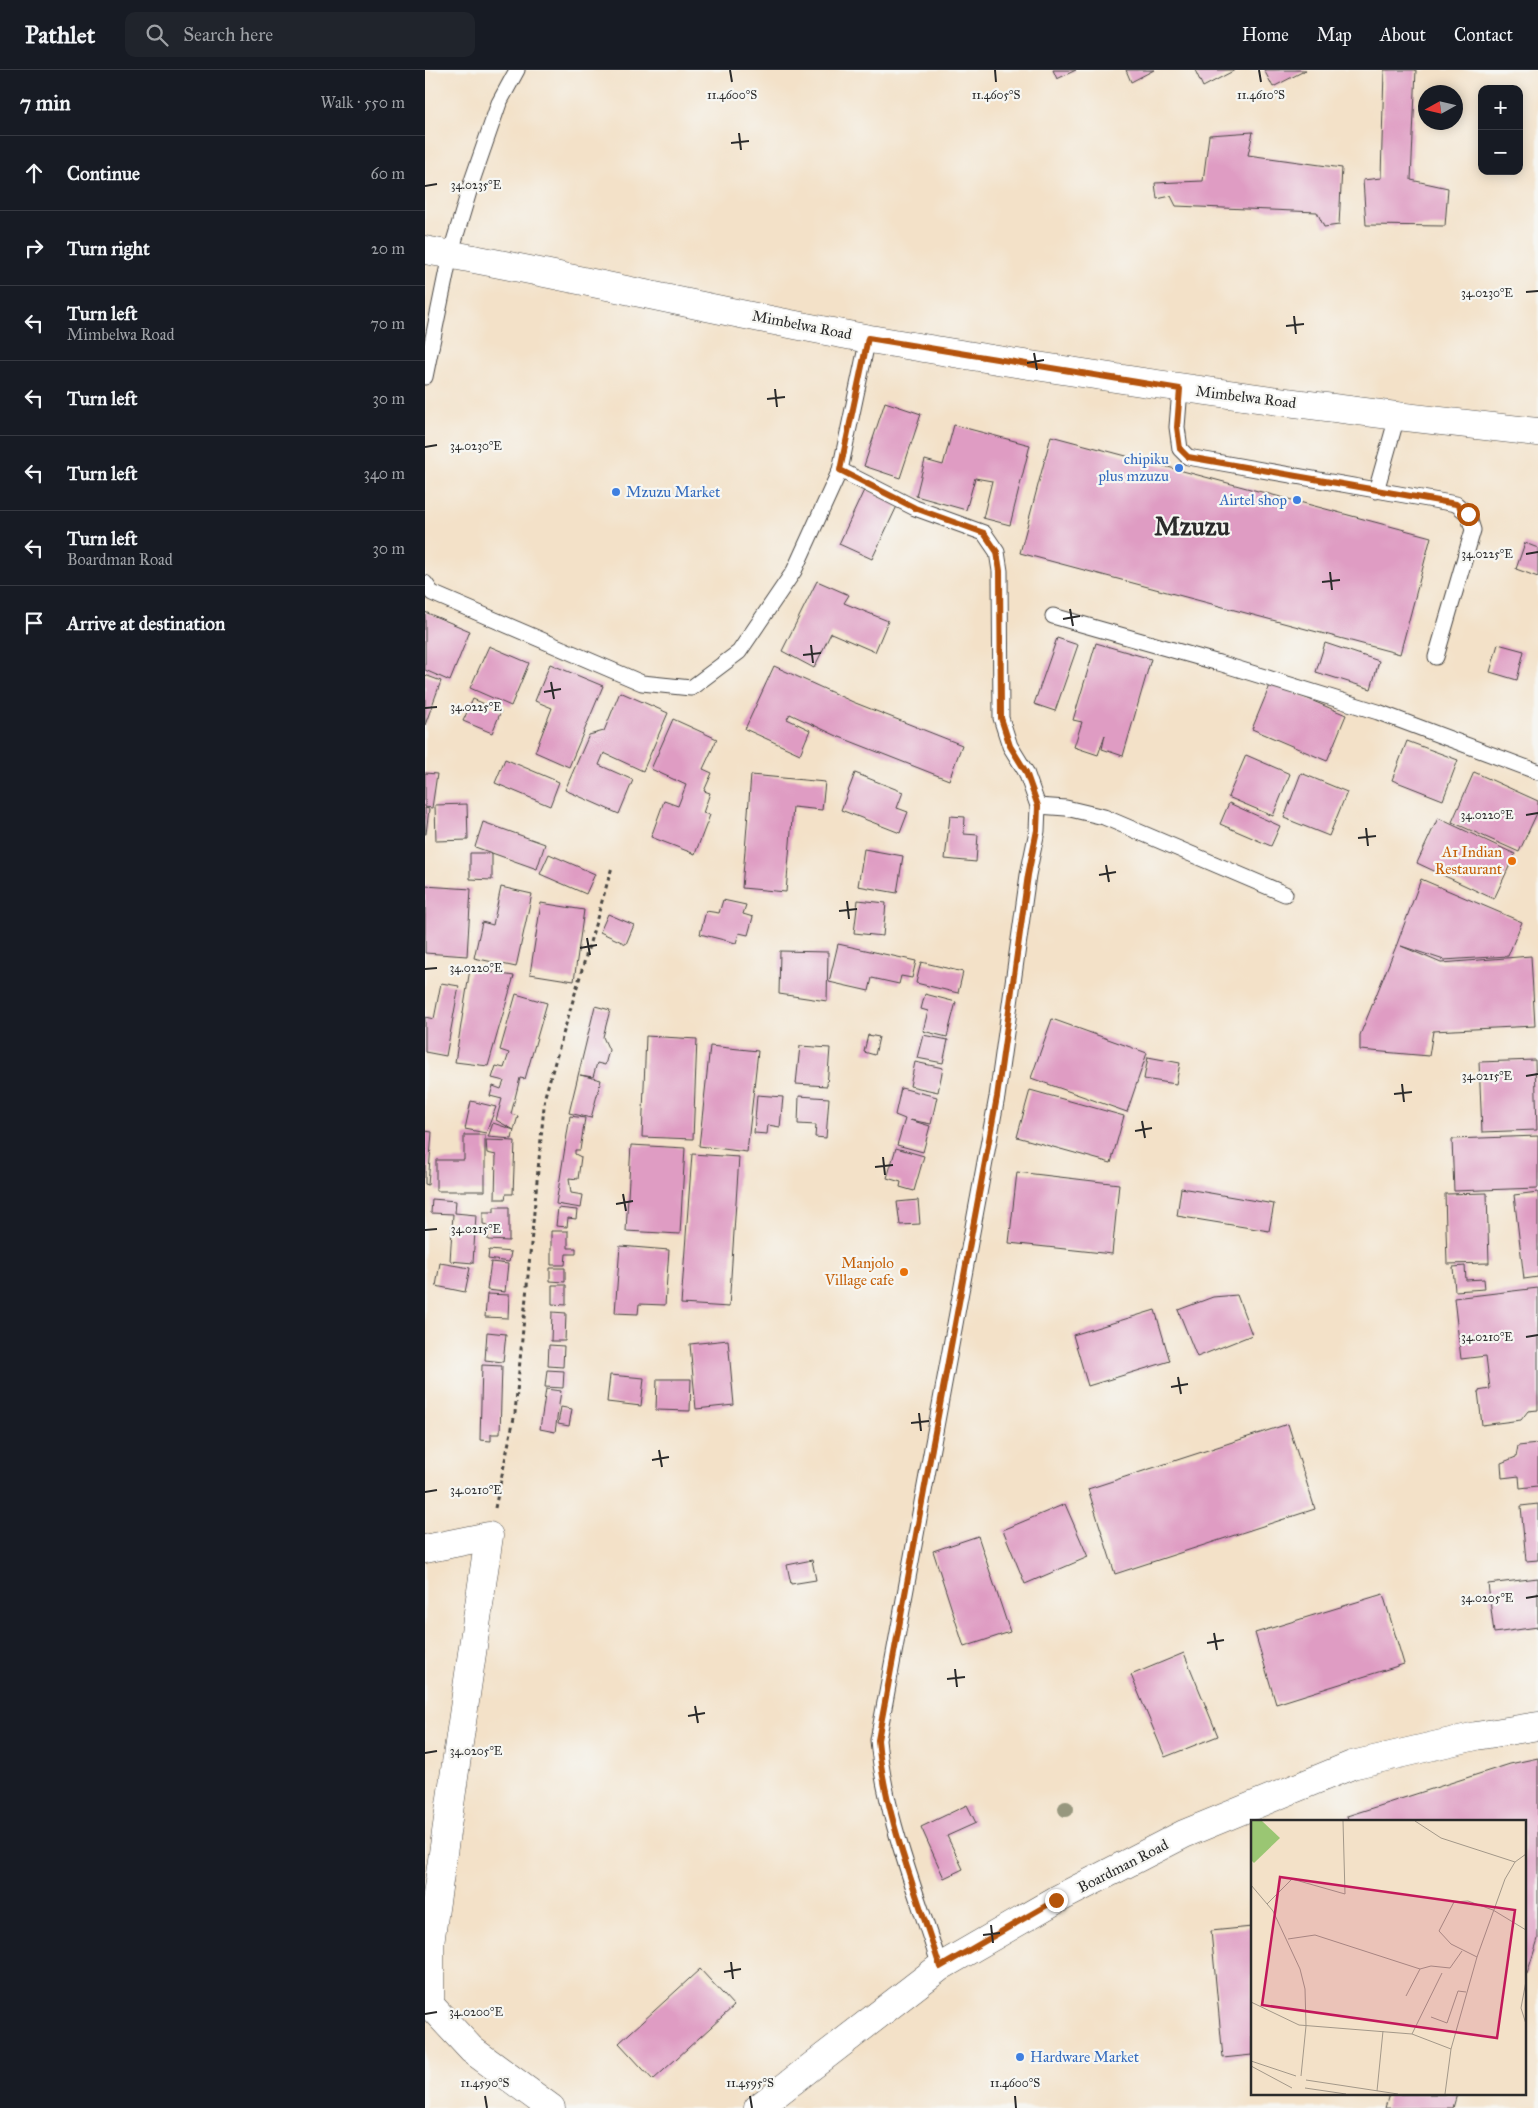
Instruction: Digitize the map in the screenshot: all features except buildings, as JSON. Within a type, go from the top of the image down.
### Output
[{"type":"street","name":"Mimbelwa Road","points":[[437,252],[868,338],[1180,389],[1397,417],[1538,432]]},
{"type":"street","points":[[425,1549],[489,1536],[430,1943],[430,2005],[473,2050],[551,2108]]},
{"type":"street","name":"Boardman Road","points":[[758,2108],[940,1967],[1056,1900],[1184,1834],[1352,1765],[1476,1736],[1538,1726]]},
{"type":"lane","points":[[425,377],[437,252],[473,178],[499,103],[517,70]]},
{"type":"lane","points":[[425,582],[432,593],[642,682],[691,688],[739,652],[795,571],[840,470],[868,338]]},
{"type":"lane","points":[[1180,389],[1177,427],[1180,449],[1188,457],[1456,504],[1468,514],[1473,530],[1437,657]]},
{"type":"lane","points":[[1376,491],[1397,417]]},
{"type":"lane","points":[[840,470],[915,508],[984,533],[997,552],[1000,571],[1001,718],[1010,746],[1026,772],[1038,806],[1037,830],[1028,875],[997,1097],[878,1740],[881,1776],[940,1967]]},
{"type":"lane","points":[[1053,616],[1219,663],[1378,712],[1538,772]]},
{"type":"lane","points":[[1038,806],[1066,808],[1104,816],[1285,894]]},
{"type":"path","points":[[489,1536],[515,1413],[545,1096],[612,867]]},
{"type":"place","name":"chipiku plus mzuzu","points":[[1179,468]]},
{"type":"place","name":"Mzuzu Market","points":[[616,492]]},
{"type":"place","name":"Airtel shop","points":[[1297,500]]},
{"type":"place","name":"A1 Indian Restaurant","points":[[1512,861]]},
{"type":"place","name":"Manjolo Village cafe","points":[[904,1272]]},
{"type":"place","name":"Hardware Market","points":[[1020,2057]]},
{"type":"district","name":"Mzuzu","points":[[1192,526]]},
{"type":"route","points":[[1056,1900],[940,1967],[881,1776],[878,1740],[997,1097],[1028,875],[1037,830],[1038,806],[1026,772],[1010,746],[1001,718],[1000,571],[997,552],[984,533],[915,508],[840,470],[868,338],[1180,389],[1177,427],[1180,449],[1188,457],[1250,470],[1456,504],[1468,514]]}]
